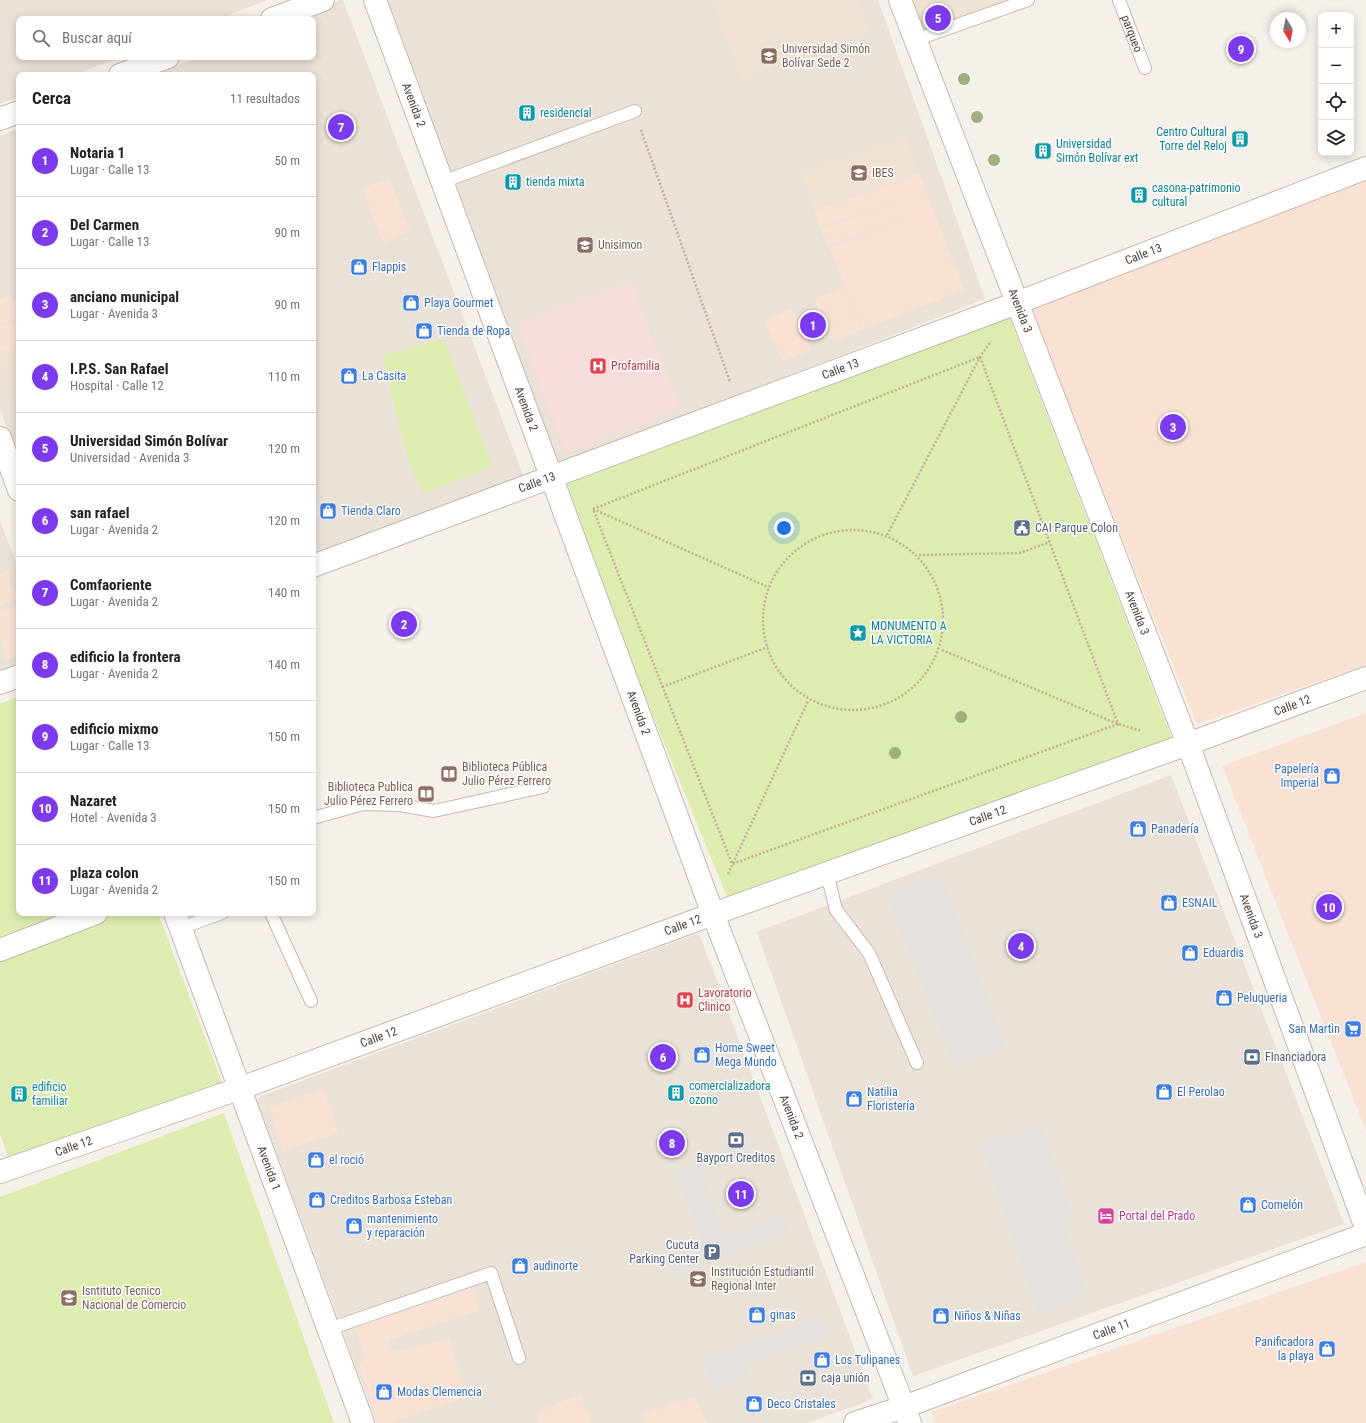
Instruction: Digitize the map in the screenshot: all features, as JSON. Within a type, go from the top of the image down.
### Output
[{"type":"street","points":[[280,16],[323,0]]},
{"type":"street","name":"Avenida 2","points":[[375,0],[713,914],[907,1415]]},
{"type":"street","name":"Avenida 3","points":[[900,0],[1188,744],[1366,1228]]},
{"type":"street","points":[[128,72],[160,60]]},
{"type":"street","points":[[0,119],[16,113]]},
{"type":"street","name":"Calle 13","points":[[316,565],[1017,303],[1366,168]]},
{"type":"street","points":[[0,438],[16,482]]},
{"type":"street","points":[[0,683],[16,677]]},
{"type":"street","name":"Calle 12","points":[[1,1170],[241,1088],[713,914],[1188,744],[1366,678]]},
{"type":"street","points":[[0,950],[88,916]]},
{"type":"street","name":"Avenida 1","points":[[178,920],[363,1423]]},
{"type":"street","name":"Calle 11","points":[[855,1423],[907,1415],[1366,1234]]},
{"type":"lane","points":[[915,40],[1028,0]]},
{"type":"lane","name":"parqueo","points":[[1119,0],[1145,68]]},
{"type":"lane","points":[[442,182],[634,111]]},
{"type":"lane","points":[[316,817],[363,804],[400,805],[434,811],[543,787]]},
{"type":"lane","points":[[827,873],[836,910],[869,953],[917,1063]]},
{"type":"lane","points":[[178,920],[203,916]]},
{"type":"lane","points":[[272,916],[311,1001]]},
{"type":"lane","points":[[328,1329],[491,1273],[518,1358]]},
{"type":"path","points":[[634,111],[739,407]]},
{"type":"path","points":[[887,535],[980,357],[992,340]]},
{"type":"path","points":[[593,509],[980,357]]},
{"type":"path","points":[[980,357],[1118,724]]},
{"type":"path","points":[[587,504],[593,509],[768,587]]},
{"type":"path","points":[[593,509],[732,864]]},
{"type":"path","points":[[920,555],[946,621],[942,650],[922,682],[885,707],[840,711],[808,701],[775,668],[762,628],[768,587],[784,561],[803,543],[820,535],[852,528],[887,535],[920,555],[1020,552],[1050,542]]},
{"type":"path","points":[[662,687],[768,647]]},
{"type":"path","points":[[942,650],[1118,724],[1146,732]]},
{"type":"path","points":[[713,914],[732,864],[808,701]]},
{"type":"path","points":[[732,864],[1118,724]]},
{"type":"shaded area","points":[[0,0],[267,0],[226,16],[16,16],[16,60],[113,60],[82,72],[16,72],[16,98],[0,104]]},
{"type":"shaded area","points":[[343,0],[525,480],[316,561],[316,72],[160,72],[190,60],[316,60],[316,16],[300,16]]},
{"type":"shaded area","points":[[382,0],[878,0],[985,299],[559,465]]},
{"type":"shaded area","name":"Universidad Simón Bolívar Sede 2","points":[[721,0],[859,0],[871,33],[741,80],[713,3]]},
{"type":"shaded area","points":[[903,0],[1016,0],[916,35]]},
{"type":"shaded area","points":[[16,129],[16,453],[0,409],[0,136]]},
{"type":"shaded area","name":"IBES","points":[[905,135],[919,173],[813,210],[800,172]]},
{"type":"shaded area","points":[[919,173],[964,290],[863,330],[846,289],[862,330],[833,341],[814,299],[845,287],[829,247],[911,216],[828,246],[820,229],[904,199],[819,228],[814,211]]},
{"type":"shaded area","points":[[389,178],[410,231],[383,243],[362,189]]},
{"type":"shaded area","points":[[1366,178],[1366,665],[1197,724],[1029,308]]},
{"type":"shaded area","name":"Profamilia","points":[[631,281],[680,409],[565,452],[517,324]]},
{"type":"shaded area","points":[[10,295],[14,301],[16,301],[16,320],[0,324],[0,299]]},
{"type":"shaded area","points":[[792,308],[811,350],[782,362],[764,320]]},
{"type":"shaded area","points":[[16,322],[16,348],[0,352],[0,325]]},
{"type":"shaded area","points":[[16,348],[16,400],[11,402],[3,383],[7,380],[7,372],[0,368],[0,353]]},
{"type":"shaded area","points":[[0,521],[16,562],[16,675],[0,681]]},
{"type":"shaded area","points":[[7,570],[16,599],[0,606],[0,574]]},
{"type":"shaded area","points":[[16,605],[16,656],[6,660],[0,637],[0,611]]},
{"type":"shaded area","points":[[1366,713],[1366,1131],[1222,766]]},
{"type":"shaded area","points":[[1171,775],[1344,1224],[913,1376],[757,932]]},
{"type":"shaded area","points":[[940,874],[1005,1047],[955,1066],[887,894]]},
{"type":"shaded area","points":[[699,933],[873,1399],[807,1423],[377,1423],[256,1098]]},
{"type":"shaded area","points":[[323,1088],[339,1133],[282,1151],[269,1107]]},
{"type":"shaded area","points":[[1041,1124],[1072,1216],[1064,1227],[1088,1297],[1038,1314],[982,1144]]},
{"type":"shaded area","points":[[752,1141],[757,1153],[701,1175],[724,1236],[781,1214],[789,1232],[673,1278],[666,1259],[704,1244],[676,1171],[611,1194]]},
{"type":"shaded area","points":[[1366,1262],[1366,1423],[935,1423],[931,1412]]},
{"type":"shaded area","points":[[473,1288],[480,1311],[389,1340],[393,1352],[450,1338],[465,1398],[391,1423],[378,1423],[358,1364],[365,1360],[355,1326]]},
{"type":"shaded area","points":[[819,1317],[826,1336],[744,1366],[749,1378],[715,1390],[703,1358]]},
{"type":"shaded area","points":[[580,1394],[592,1423],[539,1423],[535,1413]]},
{"type":"shaded area","points":[[694,1396],[707,1423],[647,1423],[644,1413]]},
{"type":"green space","points":[[1009,316],[1173,741],[729,902],[557,481]]},
{"type":"green space","points":[[444,339],[492,466],[423,493],[416,479],[405,447],[384,362],[384,355]]},
{"type":"green space","points":[[16,697],[16,916],[61,916],[0,940],[0,704]]},
{"type":"green space","points":[[107,916],[159,916],[225,1090],[12,1168],[0,1134],[0,958]]},
{"type":"green space","points":[[224,1113],[334,1423],[0,1423],[0,1197]]},
{"type":"place","name":"Universidad Simón Bolívar","points":[[938,18]]},
{"type":"place","name":"edificio mixmo","points":[[1241,49]]},
{"type":"place","name":"Universidad Simón Bolívar Sede 2","points":[[769,56]]},
{"type":"place","name":"residencial","points":[[527,113]]},
{"type":"place","name":"Comfaoriente","points":[[341,127]]},
{"type":"place","name":"Centro Cultural Torre del Reloj","points":[[1240,139]]},
{"type":"place","name":"Universidad Simón Bolívar ext","points":[[1043,151]]},
{"type":"place","name":"IBES","points":[[859,173]]},
{"type":"place","name":"tienda mixta","points":[[513,182]]},
{"type":"place","name":"casona-patrimonio cultural","points":[[1139,195]]},
{"type":"place","name":"Unisimon","points":[[585,245]]},
{"type":"place","name":"Flappis","points":[[359,267]]},
{"type":"place","name":"Playa Gourmet","points":[[411,303]]},
{"type":"place","name":"Notaria 1","points":[[813,325]]},
{"type":"place","name":"Tienda de Ropa","points":[[424,331]]},
{"type":"place","name":"Profamilia","points":[[598,366]]},
{"type":"place","name":"La Casita","points":[[349,376]]},
{"type":"place","name":"anciano municipal","points":[[1173,427]]},
{"type":"place","name":"Tienda Claro","points":[[328,511]]},
{"type":"place","name":"CAI Parque Colon","points":[[1022,528]]},
{"type":"place","name":"Del Carmen","points":[[404,624]]},
{"type":"place","name":"MONUMENTO A LA VICTORIA","points":[[858,633]]},
{"type":"place","name":"Biblioteca Pública Julio Pérez Ferrero","points":[[449,774]]},
{"type":"place","name":"Papelería Imperial","points":[[1332,776]]},
{"type":"place","name":"Biblioteca Publica Julio Pérez Ferrero","points":[[426,794]]},
{"type":"place","name":"Panadería","points":[[1138,829]]},
{"type":"place","name":"ESNAIL","points":[[1169,903]]},
{"type":"place","name":"Nazaret","points":[[1329,907]]},
{"type":"place","name":"I.P.S. San Rafael","points":[[1021,946]]},
{"type":"place","name":"Eduardis","points":[[1190,953]]},
{"type":"place","name":"Peluqueria","points":[[1224,998]]},
{"type":"place","name":"Lavoratorio Clinico","points":[[685,1000]]},
{"type":"place","name":"San Martìn","points":[[1353,1029]]},
{"type":"place","name":"Home Sweet Mega Mundo","points":[[702,1055]]},
{"type":"place","name":"san rafael","points":[[663,1057]]},
{"type":"place","name":"FInanciadora","points":[[1252,1057]]},
{"type":"place","name":"El Perolao","points":[[1164,1092]]},
{"type":"place","name":"comercializadora ozono","points":[[676,1093]]},
{"type":"place","name":"edificio familiar","points":[[19,1094]]},
{"type":"place","name":"Natilia Floristería","points":[[854,1099]]},
{"type":"place","name":"Bayport Creditos","points":[[736,1140]]},
{"type":"place","name":"edificio la frontera","points":[[672,1143]]},
{"type":"place","name":"el roció","points":[[316,1160]]},
{"type":"place","name":"plaza colon","points":[[741,1194]]},
{"type":"place","name":"Creditos Barbosa Esteban","points":[[317,1200]]},
{"type":"place","name":"Comelón","points":[[1248,1205]]},
{"type":"place","name":"Portal del Prado","points":[[1106,1216]]},
{"type":"place","name":"mantenimiento y reparación","points":[[354,1226]]},
{"type":"place","name":"Cucuta Parking Center","points":[[712,1252]]},
{"type":"place","name":"audinorte","points":[[520,1266]]},
{"type":"place","name":"Institución Estudiantil Regional Inter","points":[[698,1279]]},
{"type":"place","name":"Isntituto Tecnico Nacional de Comercio","points":[[69,1298]]},
{"type":"place","name":"ginas","points":[[757,1315]]},
{"type":"place","name":"Niños & Niñas","points":[[941,1316]]},
{"type":"place","name":"Panificadora la playa","points":[[1327,1349]]},
{"type":"place","name":"Los Tulipanes","points":[[822,1360]]},
{"type":"place","name":"caja unión","points":[[808,1378]]},
{"type":"place","name":"Modas Clemencia","points":[[384,1392]]},
{"type":"place","name":"Deco Cristales","points":[[754,1404]]}]
